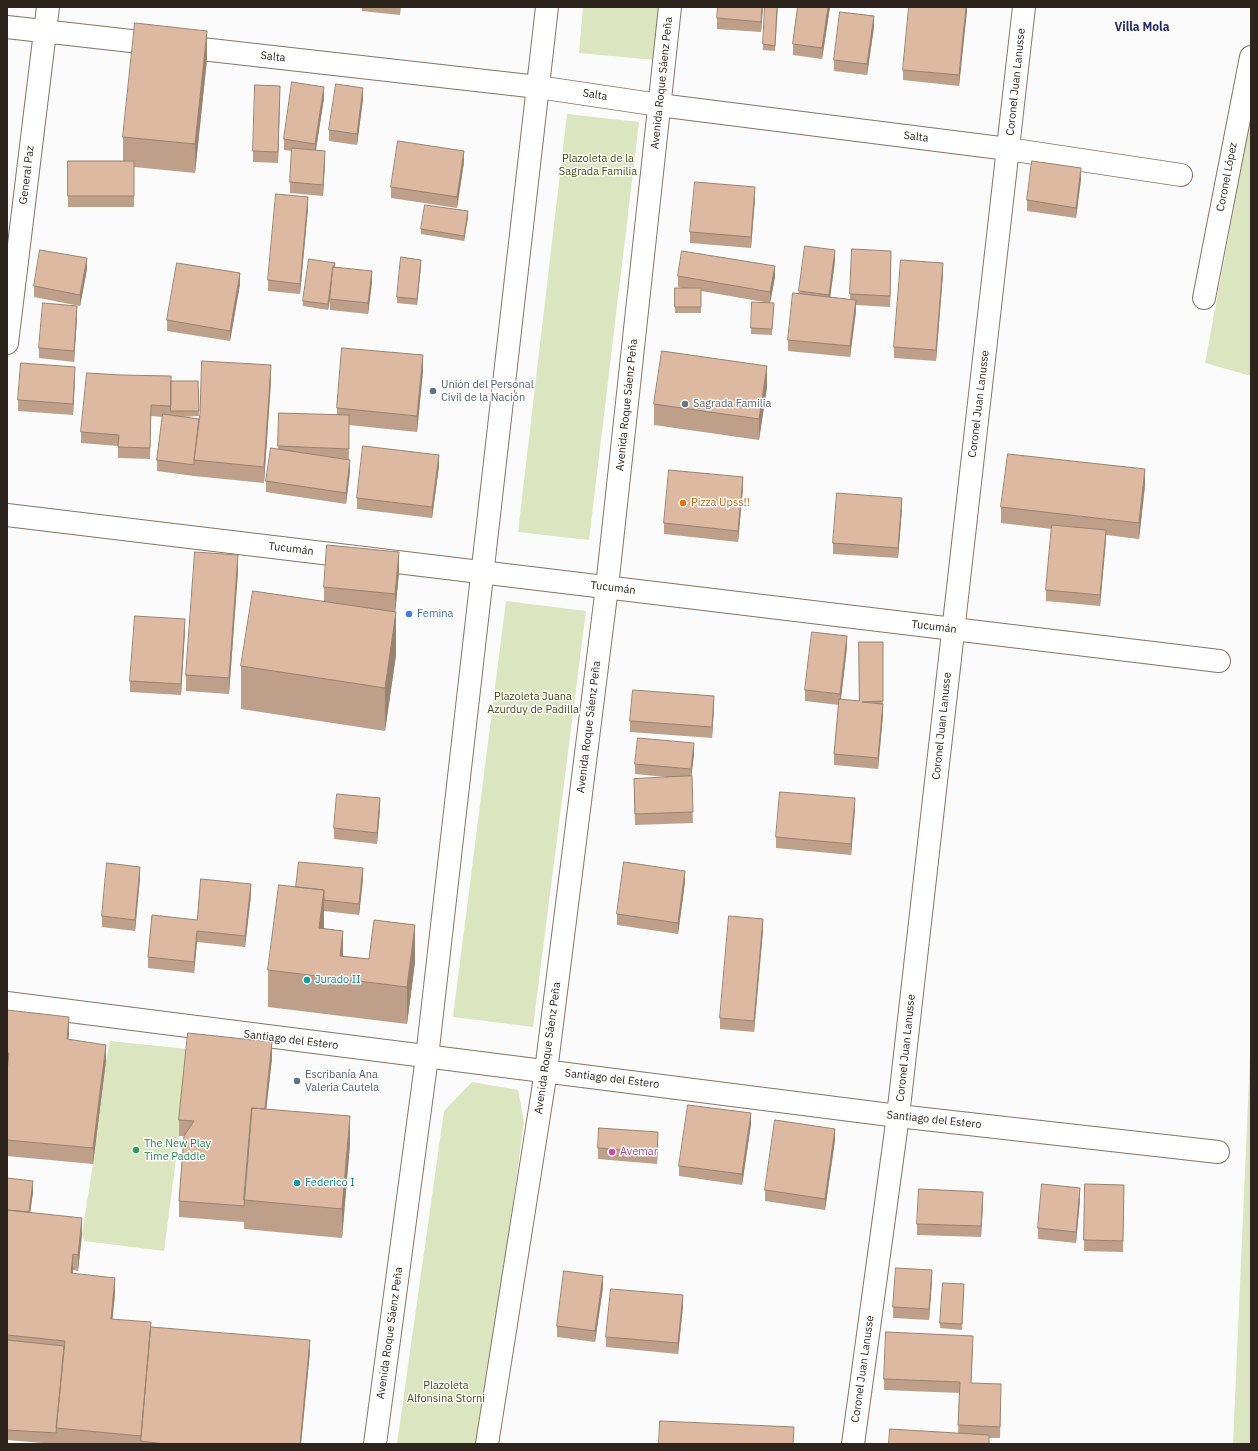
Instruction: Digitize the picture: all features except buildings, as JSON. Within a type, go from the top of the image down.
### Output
[{"type":"street","name":"General Paz","points":[[7,343],[48,7]]},
{"type":"street","name":"Avenida Roque Sáenz Peña","points":[[375,1444],[427,1057],[547,7]]},
{"type":"street","name":"Avenida Roque Sáenz Peña","points":[[487,1444],[546,1070],[607,587],[670,7]]},
{"type":"street","name":"Coronel Juan Lanusse","points":[[853,1444],[898,1116],[1024,7]]},
{"type":"street","name":"Salta","points":[[7,27],[538,87],[660,105],[1008,149],[1181,174]]},
{"type":"street","name":"Coronel López","points":[[1204,298],[1251,57]]},
{"type":"street","name":"Tucumán","points":[[7,516],[1219,661]]},
{"type":"street","name":"Santiago del Estero","points":[[7,1003],[427,1057],[546,1070],[898,1116],[1218,1152]]},
{"type":"green space","points":[[583,7],[659,7],[654,60],[579,53]]},
{"type":"green space","name":"Plazoleta de la Sagrada Familia","points":[[567,114],[639,122],[589,540],[518,532]]},
{"type":"green space","points":[[1251,116],[1251,376],[1205,363]]},
{"type":"green space","name":"Plazoleta Juana Azurduy de Padilla","points":[[506,601],[586,611],[533,1027],[453,1017]]},
{"type":"green space","points":[[1251,1034],[1251,1444],[1233,1444]]},
{"type":"green space","name":"The New Play Time Paddle","points":[[110,1041],[188,1049],[179,1136],[164,1251],[84,1241],[82,1234]]},
{"type":"green space","name":"Plazoleta Alfonsina Storni","points":[[472,1082],[518,1090],[524,1122],[480,1444],[397,1444],[444,1111]]},
{"type":"place","name":"Unión del Personal Civil de la Nación","points":[[433,391]]},
{"type":"place","name":"Sagrada Familia","points":[[685,404]]},
{"type":"place","name":"Pizza Upss!!","points":[[683,503]]},
{"type":"place","name":"Femina","points":[[409,614]]},
{"type":"place","name":"Jurado II","points":[[307,980]]},
{"type":"place","name":"Escribanía Ana Valeria Cautela","points":[[297,1081]]},
{"type":"place","name":"The New Play Time Paddle","points":[[136,1150]]},
{"type":"place","name":"Avemar","points":[[612,1152]]},
{"type":"place","name":"Federico I","points":[[297,1183]]},
{"type":"district","name":"Villa Mola","points":[[1142,28]]}]
